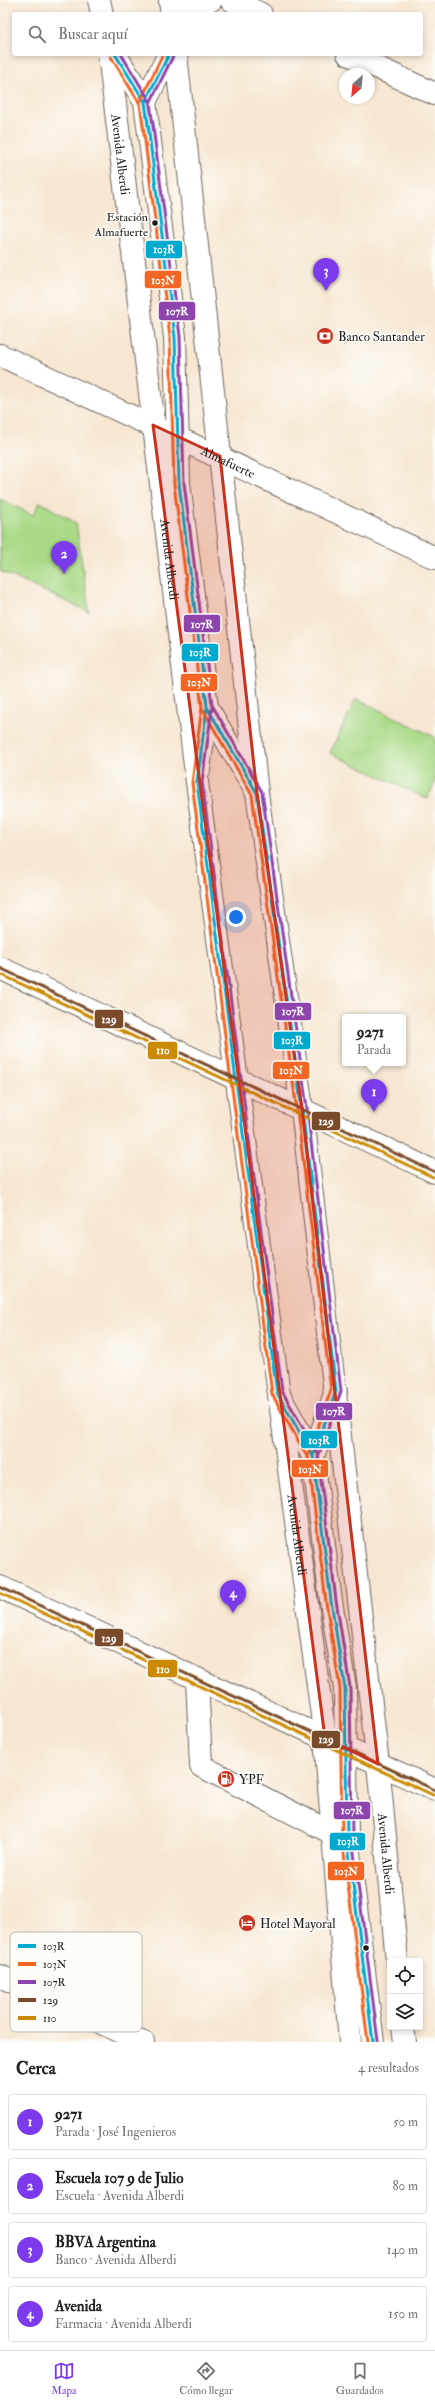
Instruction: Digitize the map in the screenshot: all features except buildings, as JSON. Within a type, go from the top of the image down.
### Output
[{"type":"main road","points":[[99,0],[102,12]]},
{"type":"main road","points":[[171,6],[211,0]]},
{"type":"main road","points":[[231,0],[257,12]]},
{"type":"main road","name":"Avenida Alberdi","points":[[109,56],[153,425],[198,782],[277,1392],[325,1738],[350,2042]]},
{"type":"main road","points":[[116,56],[145,102],[175,337],[179,437],[179,483],[207,707],[198,782]]},
{"type":"main road","points":[[145,102],[168,56]]},
{"type":"main road","name":"Avenida Alberdi","points":[[176,56],[257,793],[302,1109],[336,1391],[378,1764],[397,1958]]},
{"type":"main road","points":[[352,56],[435,94]]},
{"type":"main road","name":"Almafuerte","points":[[0,355],[220,456],[435,558]]},
{"type":"main road","points":[[207,707],[257,793]]},
{"type":"main road","points":[[0,968],[435,1172]]},
{"type":"main road","points":[[313,1456],[336,1391]]},
{"type":"main road","points":[[277,1392],[313,1456],[331,1601],[345,1688],[347,1837],[373,2042]]},
{"type":"main road","points":[[0,1587],[435,1790]]},
{"type":"main road","points":[[198,1679],[201,1766],[332,1833]]},
{"type":"main road","points":[[0,1976],[10,1981]]},
{"type":"main road","points":[[403,2030],[405,2042]]},
{"type":"main road","points":[[121,2032],[143,2042]]},
{"type":"highlighted area","points":[[153,425],[220,456],[257,793],[302,1109],[378,1764],[325,1738]]},
{"type":"green space","points":[[0,499],[33,515],[40,502],[76,523],[89,612],[0,571]]},
{"type":"green space","points":[[356,699],[435,737],[435,783],[427,799],[330,753]]},
{"type":"transit line","name":"103R","points":[[116,56],[145,102],[149,131]]},
{"type":"transit line","name":"107R","points":[[122,56],[149,100],[154,130]]},
{"type":"transit line","name":"103N","points":[[162,56],[140,102],[170,337],[174,484],[202,708],[252,795],[297,1110],[331,1390],[308,1456],[326,1602],[340,1688],[342,1838],[368,2042]]},
{"type":"transit line","name":"103R","points":[[168,56],[145,102],[175,337],[179,483],[207,707],[257,793],[302,1109],[336,1391],[313,1456],[331,1601],[345,1688],[347,1837],[373,2042]]},
{"type":"transit line","name":"107R","points":[[173,56],[150,103],[180,336],[184,483],[212,705],[262,792],[307,1108],[341,1391],[318,1457],[336,1600],[350,1687],[352,1837],[378,2041]]},
{"type":"transit line","name":"103N","points":[[111,57],[140,104],[144,132]]},
{"type":"transit line","name":"103N","points":[[201,696],[202,707],[192,783],[272,1394],[308,1458],[311,1479]]},
{"type":"transit line","name":"103R","points":[[206,696],[207,707],[197,782],[277,1393],[313,1456],[316,1478]]},
{"type":"transit line","name":"107R","points":[[211,696],[212,708],[202,782],[282,1391],[318,1454],[321,1477]]},
{"type":"transit line","name":"129","points":[[0,968],[435,1172]]},
{"type":"transit line","name":"110","points":[[0,974],[433,1177]]},
{"type":"transit line","name":"129","points":[[0,1587],[435,1790]]},
{"type":"transit line","name":"110","points":[[0,1593],[433,1795]]},
{"type":"place","name":"Estación Almafuerte","points":[[155,223]]},
{"type":"place","name":"BBVA Argentina","points":[[326,291]]},
{"type":"place","name":"Banco Santander","points":[[325,336]]},
{"type":"place","name":"Escuela 107 9 de Julio","points":[[64,574]]},
{"type":"place","name":"9271","points":[[374,1112]]},
{"type":"place","name":"Avenida","points":[[233,1613]]},
{"type":"place","name":"YPF","points":[[226,1779]]},
{"type":"place","name":"Hotel Mayoral","points":[[247,1923]]}]
